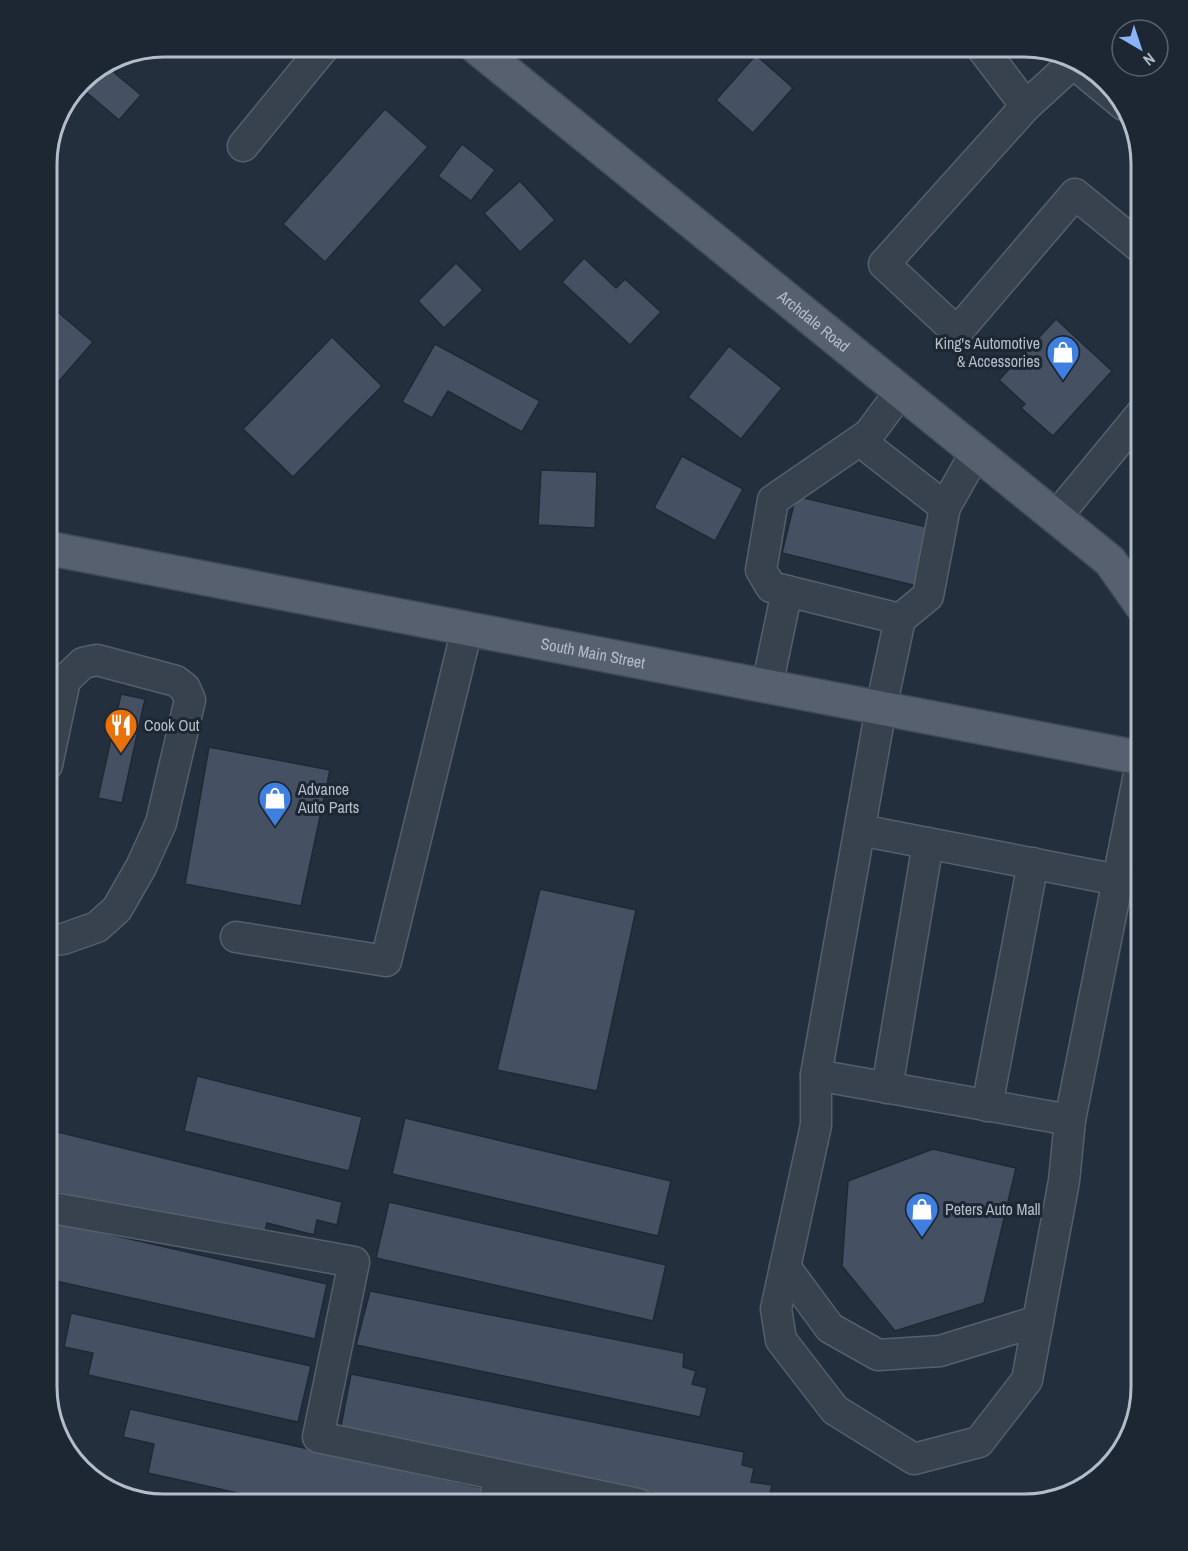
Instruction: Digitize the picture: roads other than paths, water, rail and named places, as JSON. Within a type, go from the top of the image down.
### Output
[{"type":"main road","name":"Archdale Road","points":[[488,57],[1110,561],[1131,587]]},
{"type":"main road","name":"South Main Street","points":[[57,550],[1131,756]]},
{"type":"lane","points":[[243,146],[315,57]]},
{"type":"lane","points":[[989,57],[1026,106]]},
{"type":"lane","points":[[1069,67],[1026,106],[884,264],[957,332],[1075,194],[1131,239]]},
{"type":"lane","points":[[900,619],[771,588],[761,570],[773,500],[869,434],[901,391]]},
{"type":"lane","points":[[1056,517],[1131,427]]},
{"type":"lane","points":[[860,441],[945,507]]},
{"type":"lane","points":[[976,452],[945,507],[928,596],[900,619],[881,708],[816,1075],[816,1125],[776,1309],[781,1340],[835,1410],[914,1459],[979,1442],[1027,1380],[1064,1181],[1070,1120],[1131,817]]},
{"type":"lane","points":[[767,686],[787,591]]},
{"type":"lane","points":[[237,937],[386,962],[467,629]]},
{"type":"lane","points":[[57,718],[65,680],[82,663],[97,660],[176,681],[184,688],[190,700],[161,823],[141,867],[117,909],[97,927],[57,940]]},
{"type":"lane","points":[[860,830],[1118,880]]},
{"type":"lane","points":[[887,1088],[928,843]]},
{"type":"lane","points":[[987,1106],[1033,863]]},
{"type":"lane","points":[[816,1075],[1070,1120]]},
{"type":"lane","points":[[57,1209],[354,1263],[318,1437],[589,1494]]},
{"type":"lane","points":[[785,1267],[830,1328],[878,1355],[940,1351],[1038,1321]]},
{"type":"lane","points":[[496,1494],[500,1476]]},
{"type":"place","name":"King's Automotive & Accessories","points":[[1063,381]]},
{"type":"place","name":"Cook Out","points":[[121,754]]},
{"type":"place","name":"Advance Auto Parts","points":[[275,827]]},
{"type":"place","name":"Peters Auto Mall","points":[[922,1238]]}]
